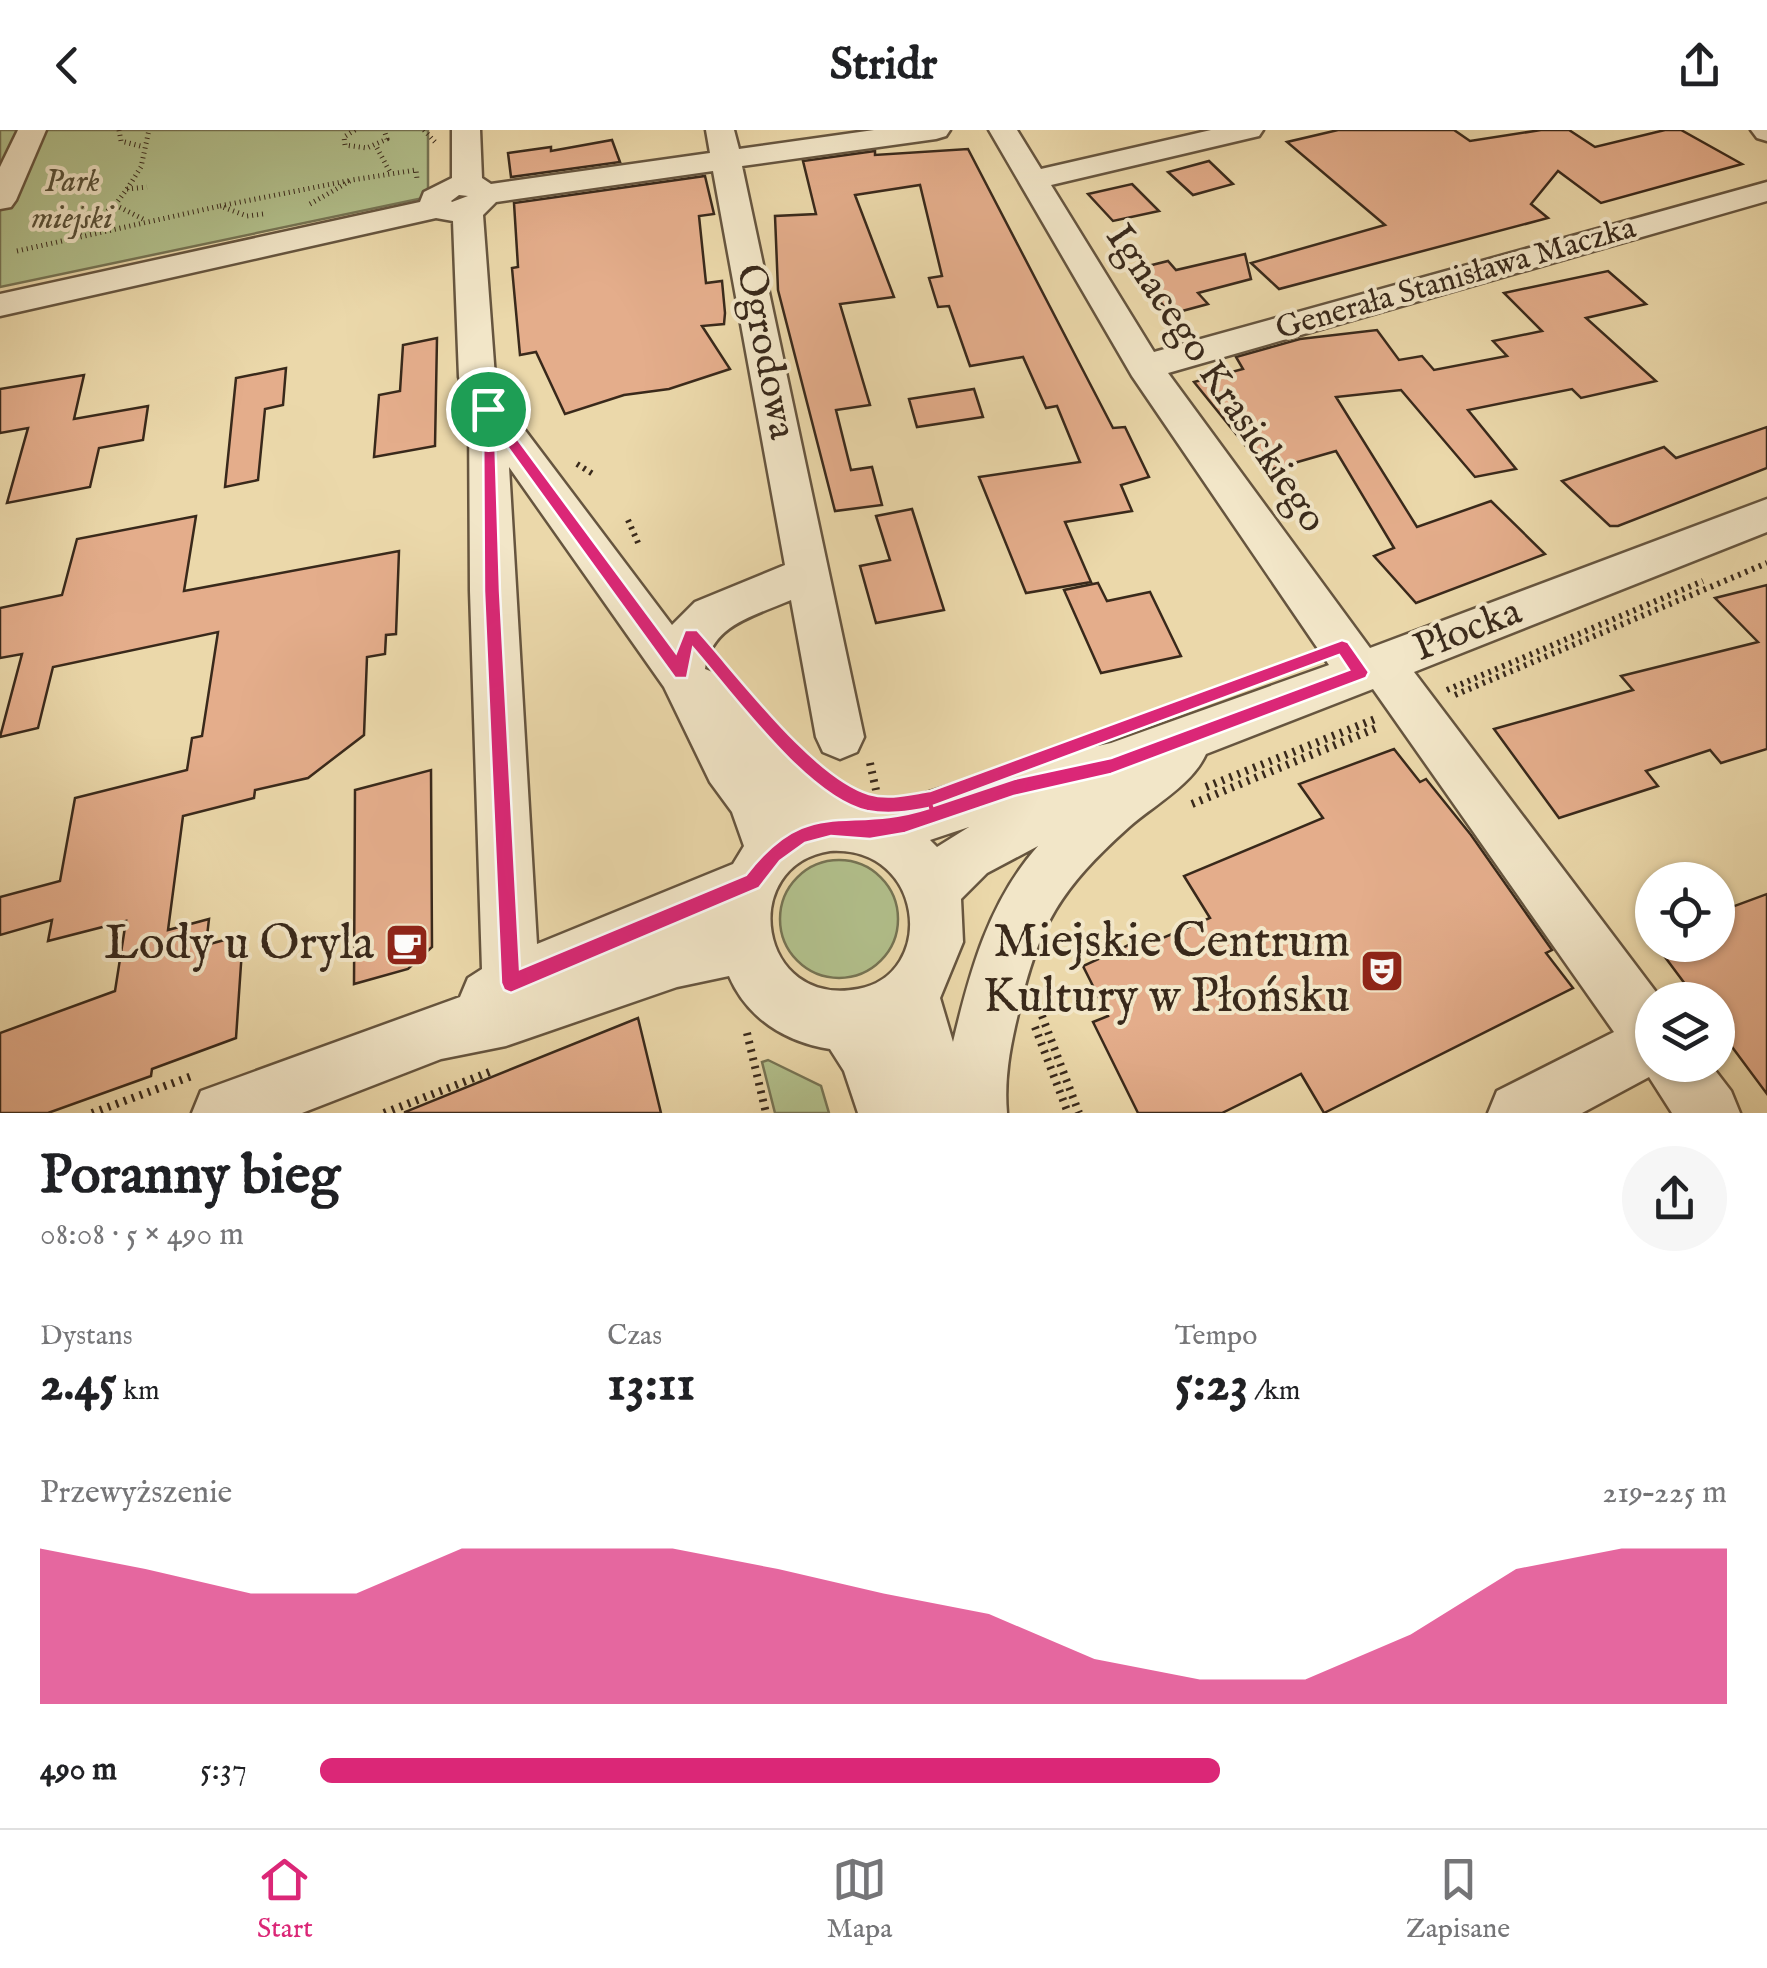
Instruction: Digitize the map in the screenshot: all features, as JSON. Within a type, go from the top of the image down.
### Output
[{"type":"street","points":[[0,200],[32,130]]},
{"type":"street","points":[[466,130],[455,196],[477,377],[488,409],[681,673],[728,766],[753,800],[763,868],[743,914],[744,948],[757,978],[780,1003],[811,1018],[846,1020],[880,1011],[910,991],[926,969],[936,943],[938,917],[934,892],[910,852],[851,828],[757,738],[681,673]]},
{"type":"street","points":[[0,304],[455,196],[724,145],[936,130]]},
{"type":"street","name":"Ignacego Krasickiego","points":[[1002,130],[1146,367],[1635,1012]]},
{"type":"street","points":[[1032,180],[1249,130]]},
{"type":"street","name":"Ogrodowa","points":[[724,145],[840,737]]},
{"type":"street","name":"Generała Stanisława Maczka","points":[[1146,367],[1767,191]]},
{"type":"street","points":[[488,409],[492,610],[511,983]]},
{"type":"street","name":"Płocka","points":[[851,828],[905,824],[1014,788],[1111,766],[1212,732],[1392,688],[1767,515]]},
{"type":"street","points":[[681,673],[686,641],[711,615],[808,574]]},
{"type":"street","points":[[976,1113],[973,1078],[998,972],[1017,922],[1044,878],[1138,787],[1212,732]]},
{"type":"street","name":"Płocka","points":[[934,892],[952,865],[978,846],[1034,820],[1111,766]]},
{"type":"street","points":[[441,1030],[511,983],[763,868],[800,836],[851,828]]},
{"type":"street","points":[[224,1113],[441,1030],[506,1017],[677,959],[744,948]]},
{"type":"street","points":[[910,991],[942,1113]]},
{"type":"street","points":[[846,1020],[868,1055],[889,1113]]},
{"type":"street","points":[[1519,1113],[1635,1053]]},
{"type":"street","points":[[1686,1082],[1709,1113]]},
{"type":"path","points":[[118,130],[120,141],[144,147]]},
{"type":"path","points":[[75,237],[114,206],[127,189],[141,167],[149,130]]},
{"type":"path","points":[[354,130],[344,137],[344,145],[360,150],[376,148],[387,139],[384,130]]},
{"type":"path","points":[[376,148],[391,174]]},
{"type":"path","points":[[18,250],[146,220],[416,170],[455,196]]},
{"type":"path","points":[[298,208],[322,200],[352,180]]},
{"type":"path","points":[[127,189],[147,186]]},
{"type":"path","points":[[114,206],[146,220]]},
{"type":"path","points":[[220,206],[247,216],[274,214]]},
{"type":"path","points":[[628,520],[647,560]]},
{"type":"path","points":[[1392,688],[1643,608],[1767,551]]},
{"type":"path","points":[[1181,803],[1392,688],[1767,563]]},
{"type":"path","points":[[1036,1001],[1080,1113]]},
{"type":"path","points":[[1026,1006],[1068,1113]]},
{"type":"path","points":[[746,1032],[766,1113]]},
{"type":"path","points":[[374,1106],[501,1056]]},
{"type":"green space","name":"Park miejski","points":[[0,130],[428,130],[428,197],[0,287]]},
{"type":"green space","points":[[839,860],[862,864],[881,877],[894,896],[898,919],[894,942],[881,961],[862,974],[839,978],[816,974],[797,961],[784,942],[780,919],[784,896],[797,877],[816,864]]},
{"type":"green space","points":[[768,1060],[821,1086],[829,1113],[775,1113],[762,1062]]},
{"type":"building","points":[[1338,130],[1454,130],[1470,141],[1541,130],[1569,130],[1595,147],[1665,130],[1681,130],[1742,164],[1601,203],[1558,171],[1531,204],[1548,218],[1279,289],[1251,263],[1385,225],[1287,142]]},
{"type":"building","points":[[612,140],[620,162],[511,177],[508,153],[551,147],[551,151]]},
{"type":"building","points":[[968,149],[1113,428],[1125,427],[1149,477],[1121,485],[1132,511],[1065,522],[1091,582],[1026,593],[979,477],[1080,462],[1057,406],[1046,408],[1023,357],[970,366],[949,306],[938,307],[929,278],[942,276],[920,185],[855,195],[894,297],[840,304],[870,405],[836,410],[851,470],[872,467],[882,505],[835,511],[778,290],[775,216],[816,214],[803,161],[875,151],[875,155]]},
{"type":"building","points":[[1209,161],[1233,184],[1193,195],[1168,172]]},
{"type":"building","points":[[705,176],[714,214],[699,216],[706,283],[722,281],[725,313],[724,324],[702,326],[730,369],[669,389],[624,395],[565,414],[536,352],[520,355],[512,268],[518,267],[514,203]]},
{"type":"building","points":[[1132,184],[1159,211],[1113,221],[1088,194]]},
{"type":"building","points":[[1245,254],[1251,279],[1198,293],[1208,304],[1171,314],[1132,270],[1168,261],[1176,270]]},
{"type":"building","points":[[1608,271],[1646,304],[1586,318],[1656,381],[1581,398],[1572,389],[1468,410],[1516,469],[1475,477],[1401,390],[1336,397],[1417,527],[1491,501],[1545,554],[1416,603],[1374,556],[1394,548],[1336,451],[1266,471],[1194,382],[1243,369],[1236,357],[1300,339],[1377,330],[1399,360],[1422,356],[1434,370],[1507,356],[1493,341],[1542,331],[1504,293]]},
{"type":"building","points":[[437,338],[435,446],[374,457],[379,395],[400,391],[403,345]]},
{"type":"building","points":[[286,368],[283,405],[265,409],[258,480],[225,487],[236,378]]},
{"type":"building","points":[[84,375],[74,419],[148,406],[143,440],[99,448],[90,487],[7,503],[28,428],[0,433],[0,389]]},
{"type":"building","points":[[974,389],[983,417],[917,427],[909,399]]},
{"type":"building","points":[[1767,427],[1767,468],[1618,526],[1610,526],[1562,481],[1664,447],[1676,458]]},
{"type":"building","points":[[912,509],[944,610],[876,623],[860,566],[890,560],[876,516]]},
{"type":"building","points":[[196,516],[184,591],[399,551],[396,634],[386,635],[385,654],[367,657],[364,735],[308,778],[255,790],[254,798],[183,816],[168,930],[209,919],[206,945],[243,935],[236,1038],[152,1069],[151,1076],[48,1113],[0,1113],[0,1033],[115,991],[126,921],[48,941],[52,920],[0,935],[0,897],[60,881],[75,798],[187,770],[192,738],[202,736],[218,632],[53,667],[38,728],[0,737],[22,654],[0,658],[0,608],[62,595],[77,539]]},
{"type":"building","points":[[1098,583],[1107,601],[1150,592],[1181,656],[1101,673],[1064,590]]},
{"type":"building","points":[[1767,585],[1767,749],[1721,763],[1710,750],[1646,771],[1658,786],[1559,818],[1494,729],[1633,690],[1621,676],[1758,642],[1715,598]]},
{"type":"building","name":"Miejskie Centrum Kultury w Płońsku","points":[[1394,749],[1420,782],[1426,779],[1471,835],[1552,950],[1546,953],[1573,988],[1324,1113],[1301,1074],[1222,1113],[1138,1113],[1093,1022],[1108,1016],[1083,966],[1146,937],[1151,943],[1210,918],[1184,876],[1323,818],[1299,784]]},
{"type":"building","points":[[431,770],[432,947],[408,969],[354,984],[355,790]]},
{"type":"building","points":[[1767,894],[1767,1094],[1735,1051],[1735,982],[1684,982],[1669,962],[1735,962],[1735,906]]},
{"type":"building","points":[[638,1018],[661,1113],[405,1113],[405,1112]]},
{"type":"place","name":"Lody u Oryla","points":[[407,945]]},
{"type":"place","name":"Miejskie Centrum Kultury w Płońsku","points":[[1382,971]]},
{"type":"route","points":[[488,409],[681,673],[686,641],[691,635],[816,774],[865,802],[896,805],[930,799],[1342,647],[1360,672],[1212,732],[1111,766],[1014,788],[905,824],[870,830],[831,827],[800,836],[773,854],[752,882],[511,983],[492,591],[488,409]]}]
